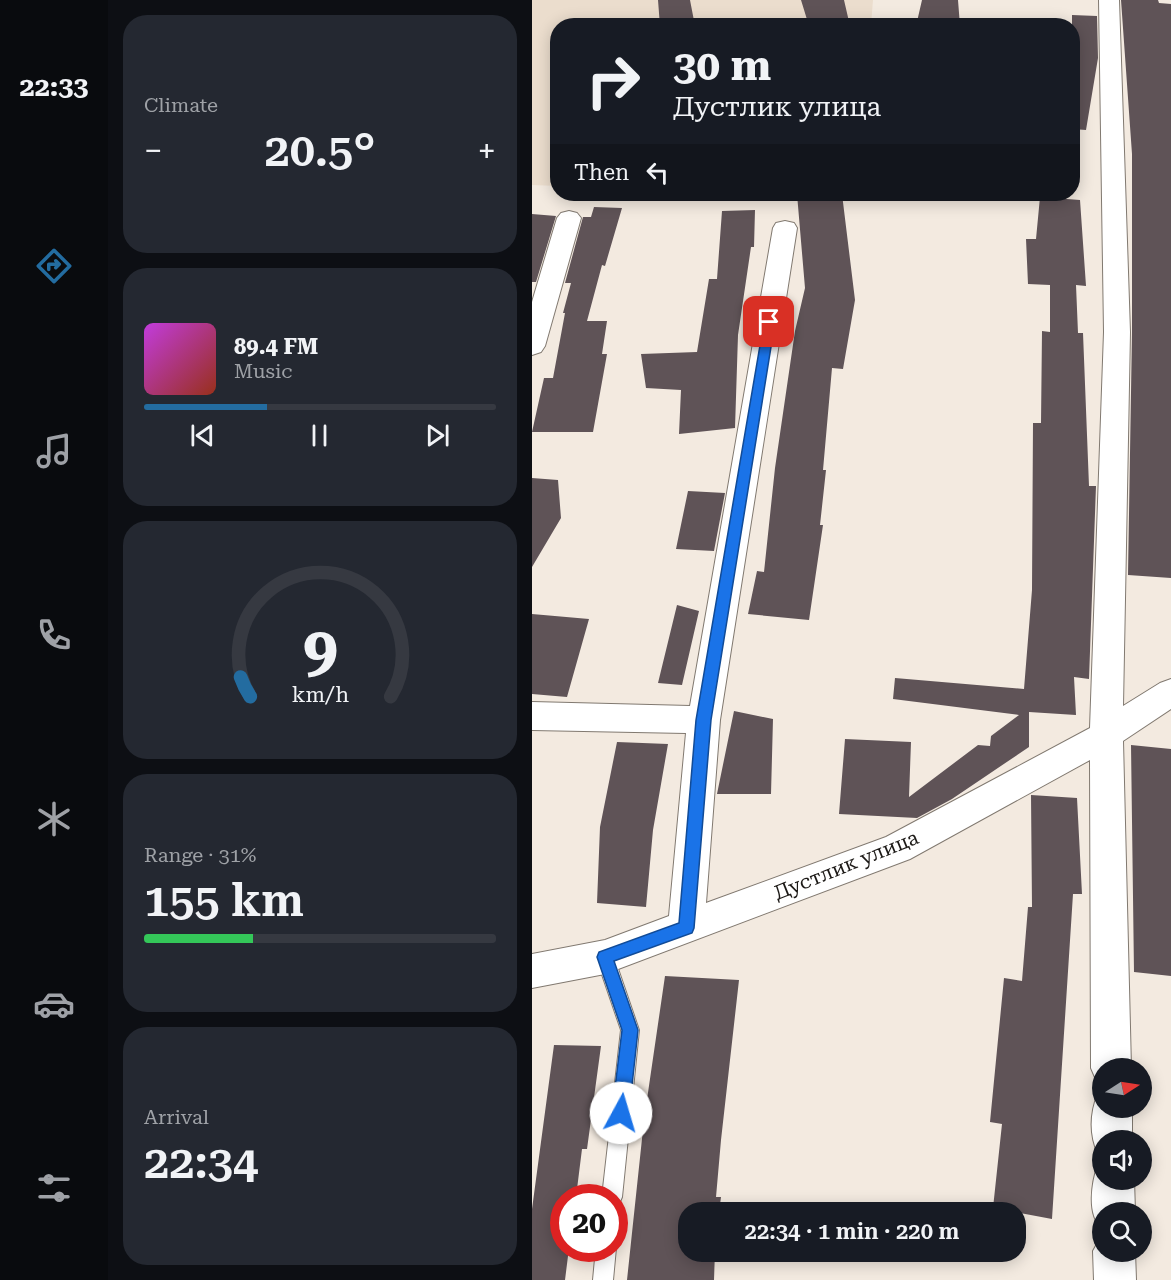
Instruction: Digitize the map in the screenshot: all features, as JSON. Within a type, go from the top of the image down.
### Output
[{"type":"street","points":[[1109,0],[1117,332],[1106,735],[1111,1058]]},
{"type":"street","points":[[532,346],[569,218]]},
{"type":"street","points":[[686,928],[703,720],[785,228]]},
{"type":"street","name":"Дустлик улица","points":[[532,971],[605,957],[898,848],[1106,735],[1171,692]]},
{"type":"street","points":[[532,716],[703,720]]},
{"type":"street","points":[[1114,1262],[1115,1280]]},
{"type":"lane","points":[[605,957],[630,1030],[613,1184]]},
{"type":"lane","points":[[603,1280],[605,1262]]},
{"type":"shaded area","points":[[532,0],[873,0],[872,18],[550,18],[550,186],[532,185]]},
{"type":"building","points":[[658,0],[690,0],[693,18],[659,18]]},
{"type":"building","points":[[801,0],[844,0],[848,18],[807,18]]},
{"type":"building","points":[[922,0],[958,0],[959,18],[918,18]]},
{"type":"building","points":[[1121,0],[1158,0],[1159,3],[1171,4],[1171,578],[1128,575],[1132,154]]},
{"type":"building","points":[[1072,15],[1097,16],[1098,58],[1086,130],[1080,130],[1080,18],[1072,18]]},
{"type":"building","points":[[1080,200],[1086,286],[1076,285],[1078,333],[1083,333],[1089,486],[1096,486],[1089,679],[1074,677],[1076,715],[1029,712],[1029,747],[952,799],[917,818],[839,814],[845,739],[911,742],[909,797],[978,745],[990,746],[991,736],[1019,715],[893,699],[895,678],[1024,689],[1032,590],[1033,423],[1041,423],[1042,331],[1050,332],[1050,285],[1028,284],[1026,239],[1036,239],[1040,201]]},
{"type":"building","points":[[798,201],[843,201],[855,300],[843,369],[832,368],[823,470],[826,470],[820,525],[823,525],[809,620],[748,614],[757,571],[764,572],[775,468],[795,331],[805,288]]},
{"type":"building","points":[[594,207],[622,208],[605,266],[602,265],[587,321],[607,321],[602,354],[607,354],[593,432],[532,432],[544,378],[553,378],[565,313],[563,313],[571,283],[565,283],[583,217],[591,217]]},
{"type":"building","points":[[755,210],[754,247],[751,247],[738,335],[735,428],[679,434],[681,390],[646,388],[641,354],[697,352],[709,279],[717,279],[722,211]]},
{"type":"building","points":[[532,214],[556,216],[536,282],[532,282]]},
{"type":"building","points":[[532,478],[558,480],[561,518],[532,567]]},
{"type":"building","points":[[688,491],[725,493],[714,551],[676,549]]},
{"type":"building","points":[[677,605],[699,611],[682,685],[658,683]]},
{"type":"building","points":[[532,614],[589,619],[567,697],[532,694]]},
{"type":"building","points":[[734,711],[773,719],[771,794],[717,794]]},
{"type":"building","points":[[617,742],[668,744],[653,830],[646,907],[597,903],[600,827]]},
{"type":"building","points":[[1131,745],[1171,749],[1171,976],[1134,972]]},
{"type":"building","points":[[1031,795],[1077,798],[1082,894],[1073,894],[1052,1219],[1026,1214],[1026,1202],[994,1202],[1002,1124],[990,1122],[1004,978],[1022,981],[1028,907],[1032,907]]},
{"type":"building","points":[[665,976],[739,980],[716,1197],[721,1197],[720,1202],[678,1202],[678,1262],[715,1262],[714,1280],[627,1280],[644,1120]]},
{"type":"building","points":[[554,1045],[601,1046],[587,1149],[582,1149],[578,1184],[550,1184],[550,1262],[567,1262],[565,1280],[532,1280],[532,1209]]},
{"type":"route","points":[[621,1113],[630,1030],[605,957],[686,928],[703,720],[769,322]]}]
